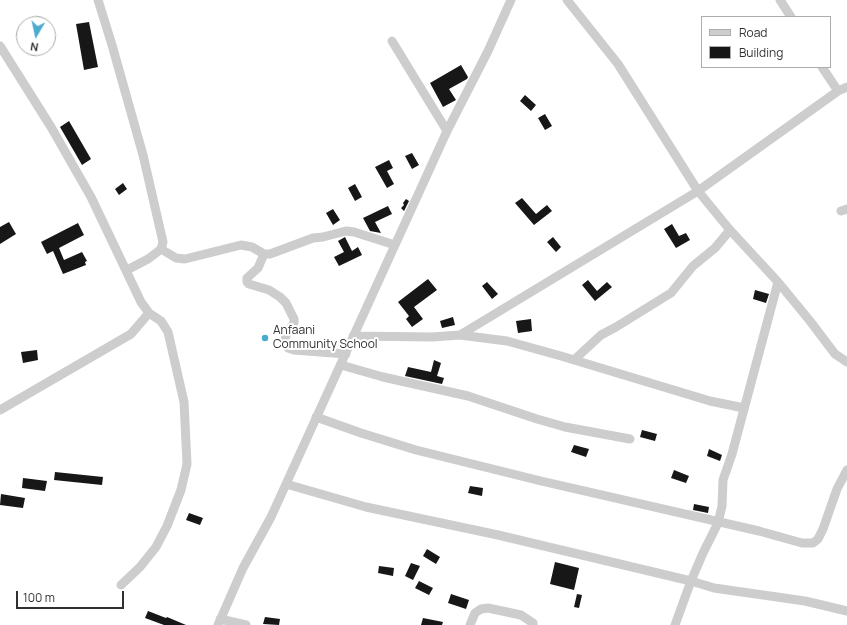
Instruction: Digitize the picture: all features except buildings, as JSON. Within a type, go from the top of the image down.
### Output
[{"type":"street","points":[[98,0],[143,155],[163,242],[161,249],[148,259],[126,270]]},
{"type":"street","points":[[246,625],[219,622],[243,568],[271,517],[447,131],[488,51],[511,0]]},
{"type":"street","points":[[567,0],[618,64],[698,191],[730,230],[778,282],[835,354],[847,362]]},
{"type":"street","points":[[780,0],[790,16]]},
{"type":"street","points":[[392,41],[447,131]]},
{"type":"street","points":[[0,46],[51,127],[91,197],[141,302],[149,313],[161,321],[168,332],[184,402],[187,464],[181,490],[167,526],[156,547],[140,567],[121,585]]},
{"type":"street","points":[[823,68],[838,91]]},
{"type":"street","points":[[460,335],[698,191],[847,86]]},
{"type":"street","points":[[574,360],[601,335],[671,293],[692,266],[715,248],[730,230]]},
{"type":"street","points":[[161,249],[176,258],[184,259],[241,245],[252,247],[264,254],[270,254],[312,238],[323,237],[346,231],[354,232],[395,245]]},
{"type":"street","points":[[264,254],[256,271],[247,278],[247,282],[269,290],[286,303],[294,319],[294,323],[286,335],[285,341],[288,348],[294,350],[346,354]]},
{"type":"street","points":[[675,625],[691,581],[718,523],[722,506],[723,480],[732,454],[778,282]]},
{"type":"street","points":[[0,410],[131,334],[149,313]]},
{"type":"street","points":[[353,336],[432,337],[460,335],[507,341],[710,401],[744,408]]},
{"type":"street","points":[[341,365],[383,377],[468,396],[565,427],[630,439]]},
{"type":"street","points":[[316,416],[361,433],[416,450],[718,523],[759,531],[802,543],[813,543],[818,539],[837,489],[847,470]]},
{"type":"street","points":[[286,484],[366,507],[498,535],[691,581],[714,588],[805,601],[847,611]]},
{"type":"street","points":[[470,625],[475,613],[481,609],[488,608],[521,615],[534,623],[533,625]]},
{"type":"place","name":"Anfaani Community School","points":[[265,338]]}]
